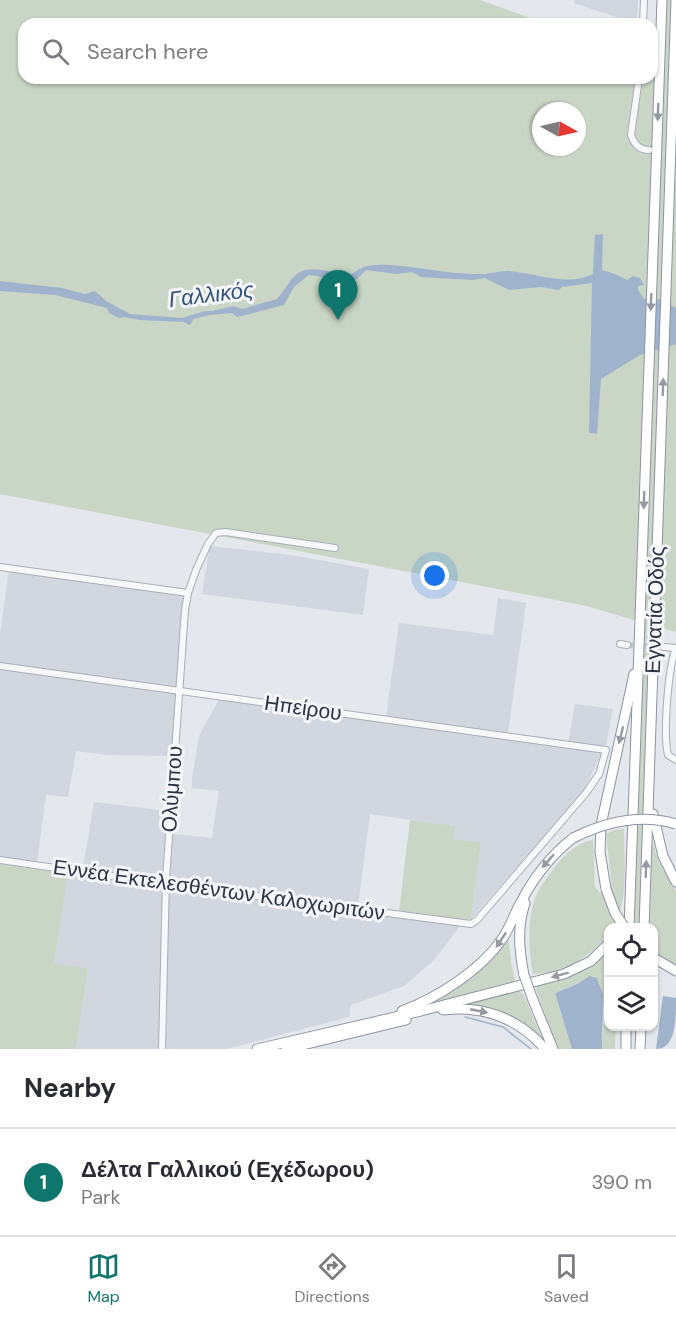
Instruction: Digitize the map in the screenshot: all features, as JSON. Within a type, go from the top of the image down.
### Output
[{"type":"highway","name":"Εγνατία Οδός","points":[[638,657],[662,0]]},
{"type":"highway","name":"Εγνατία Οδός","points":[[650,752],[676,0]]},
{"type":"highway","points":[[658,63],[660,53]]},
{"type":"highway","points":[[674,53],[676,69]]},
{"type":"highway","points":[[650,191],[654,232]]},
{"type":"highway","points":[[668,232],[675,193]]},
{"type":"highway","points":[[627,923],[638,657]]},
{"type":"highway","points":[[624,923],[615,913],[606,889],[600,852],[600,825],[638,657]]},
{"type":"highway","points":[[650,752],[654,826],[663,856],[676,882]]},
{"type":"highway","points":[[644,923],[650,752]]},
{"type":"highway","points":[[375,1020],[408,1008],[472,972],[494,950],[503,937],[543,867],[573,838],[596,827],[623,820],[644,818],[676,824]]},
{"type":"highway","points":[[621,923],[625,912],[630,875]]},
{"type":"highway","points":[[530,889],[522,912],[519,948],[524,975],[553,1049]]},
{"type":"highway","points":[[257,1049],[421,1011],[564,974],[591,961],[604,949]]},
{"type":"highway","points":[[658,961],[674,971]]},
{"type":"highway","points":[[286,1049],[431,1012],[467,1009],[491,1013],[510,1020],[545,1049]]},
{"type":"highway","points":[[626,1031],[626,1049]]},
{"type":"highway","points":[[640,1049],[641,1031]]},
{"type":"street","points":[[642,18],[644,0]]},
{"type":"street","points":[[638,84],[631,135],[633,142],[640,148],[649,150]]},
{"type":"street","name":"Ολύμπου","points":[[162,1049],[166,884],[188,593],[196,570],[213,536],[221,531],[335,549]]},
{"type":"street","points":[[0,567],[188,593]]},
{"type":"street","points":[[664,647],[676,648],[671,667],[667,726],[668,755],[676,760]]},
{"type":"street","name":"Ηπείρου","points":[[0,666],[606,750]]},
{"type":"street","name":"Εννέα Εκτελεσθέντων Καλοχωριτών","points":[[0,860],[469,924],[477,921],[586,793],[599,774],[606,750]]},
{"type":"shaded area","points":[[574,0],[638,0],[637,18],[619,18],[574,3]]},
{"type":"shaded area","points":[[210,546],[291,555],[369,569],[363,615],[202,594]]},
{"type":"shaded area","points":[[9,569],[181,593],[185,597],[173,756],[107,755],[76,751],[68,797],[46,795],[37,862],[0,857],[0,634]]},
{"type":"shaded area","points":[[498,598],[526,603],[508,733],[568,742],[575,704],[613,709],[606,744],[583,792],[471,919],[481,842],[453,839],[454,826],[370,814],[358,906],[461,920],[460,926],[434,960],[404,986],[351,1005],[349,1017],[227,1049],[166,1049],[169,890],[173,834],[212,838],[219,791],[192,788],[192,779],[199,736],[222,694],[386,717],[399,623],[493,635]]},
{"type":"shaded area","points":[[94,802],[167,811],[160,1049],[76,1049],[88,968],[54,965],[68,867],[83,868]]},
{"type":"green space","points":[[0,0],[480,0],[530,18],[18,18],[18,84],[658,84],[658,63],[664,65],[666,0],[672,0],[676,70],[676,632],[652,625],[642,923],[634,923],[644,623],[587,606],[0,494]]},
{"type":"green space","points":[[410,820],[455,826],[453,839],[481,842],[471,919],[461,920],[399,912]]},
{"type":"green space","points":[[624,829],[625,880],[623,899],[615,921],[604,923],[604,938],[599,945],[576,962],[563,968],[533,974],[530,944],[531,913],[541,886],[569,851],[593,840],[595,887],[600,893],[612,888],[606,834]]},
{"type":"green space","points":[[649,831],[658,860],[676,891],[676,967],[658,955],[658,923],[649,923]]},
{"type":"green space","points":[[0,862],[68,872],[54,964],[88,968],[76,1049],[0,1049]]},
{"type":"green space","points":[[509,940],[515,981],[433,1003],[431,1001],[478,972]]},
{"type":"green space","points":[[604,950],[604,1021],[602,990],[594,976],[555,993],[572,1049],[558,1049],[536,990],[537,985]]},
{"type":"green space","points":[[517,989],[524,995],[544,1043],[484,1007],[468,1004],[468,1002]]},
{"type":"green space","points":[[604,1021],[604,1031],[616,1031],[615,1049],[602,1049]]},
{"type":"water","points":[[603,234],[602,270],[627,280],[633,276],[640,278],[644,285],[638,286],[638,290],[644,299],[659,299],[676,308],[676,344],[640,355],[601,379],[597,434],[589,433],[592,283],[562,287],[559,290],[541,287],[509,290],[485,278],[472,280],[421,277],[412,272],[397,274],[366,270],[357,279],[339,285],[323,277],[309,275],[294,287],[284,305],[237,317],[232,313],[210,315],[193,319],[189,325],[184,322],[119,318],[109,313],[107,308],[55,295],[0,291],[0,281],[62,288],[85,294],[95,291],[106,301],[130,314],[182,318],[233,306],[242,309],[277,299],[296,275],[308,269],[328,271],[346,277],[362,268],[381,265],[464,274],[508,271],[551,278],[583,278],[593,274],[595,235]]},
{"type":"water","points":[[590,976],[597,978],[603,994],[602,1049],[572,1049],[555,993]]},
{"type":"water","points":[[663,996],[676,998],[674,1031],[668,1044],[656,1049]]},
{"type":"waterway","points":[[465,1017],[503,1027],[531,1049]]},
{"type":"tunnel","points":[[627,645],[664,647]]},
{"type":"place","name":"Δέλτα Γαλλικού (Εχέδωρου)","points":[[338,320]]},
{"type":"water label","name":"Γαλλικός","points":[[211,294]]}]
